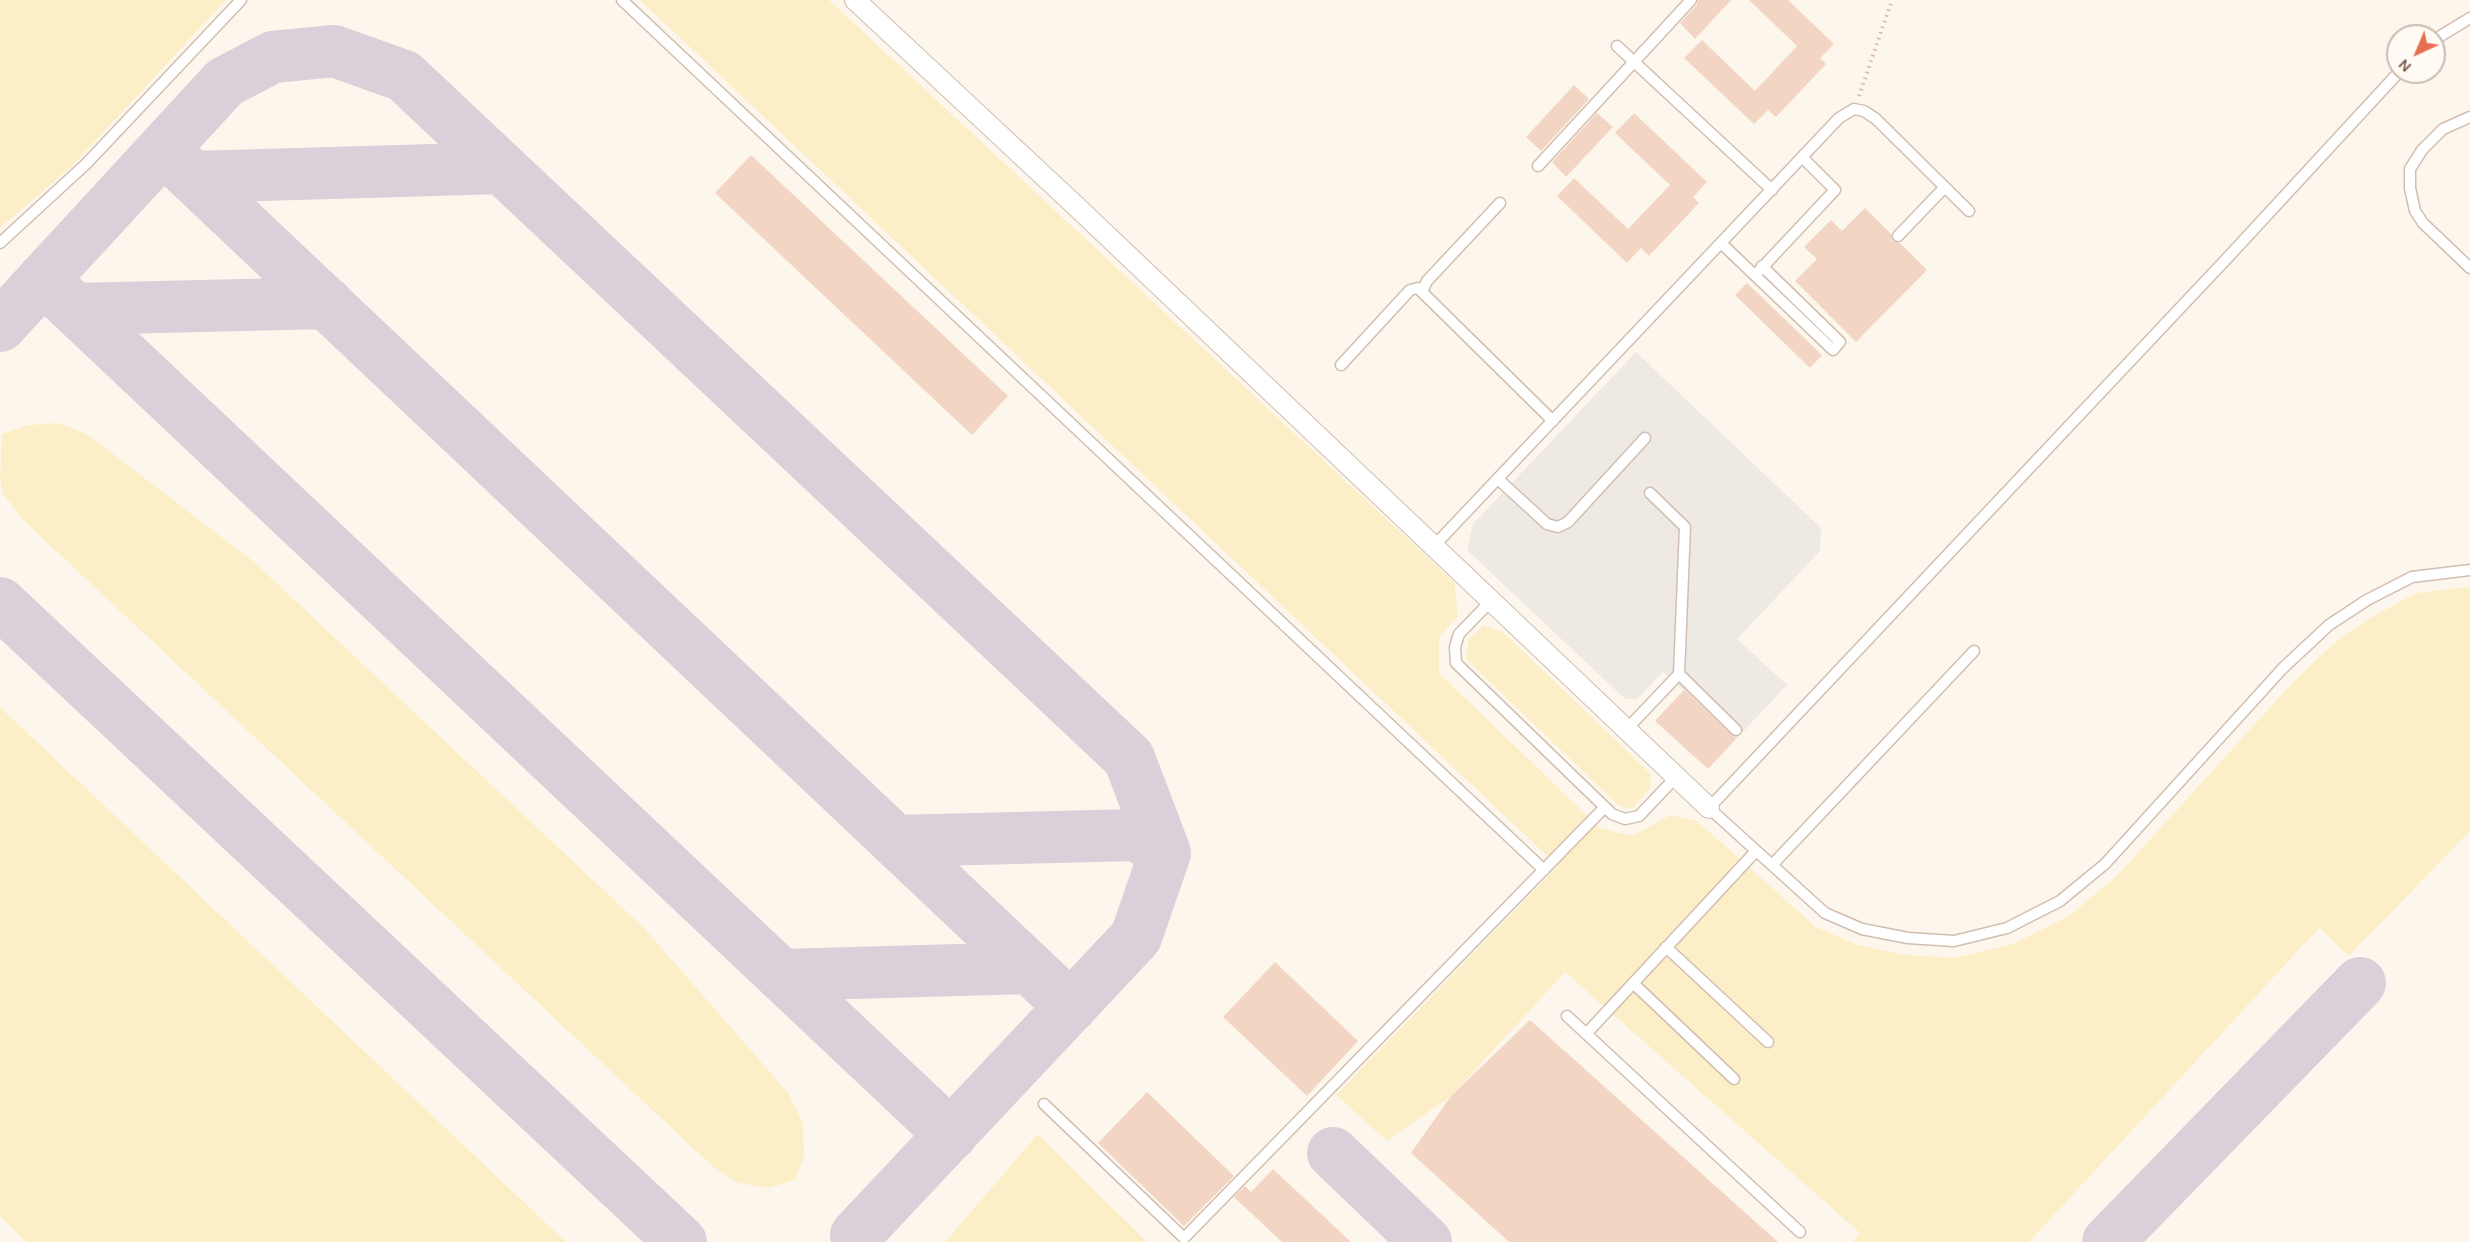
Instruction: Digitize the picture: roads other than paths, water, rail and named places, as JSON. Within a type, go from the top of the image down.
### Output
[{"type":"street","points":[[855,0],[1709,808]]},
{"type":"lane","points":[[0,243],[86,164],[241,0]]},
{"type":"lane","points":[[622,0],[1544,870]]},
{"type":"lane","points":[[1538,166],[1691,0]]},
{"type":"lane","points":[[2446,33],[2470,18]]},
{"type":"lane","points":[[1617,46],[1772,190]]},
{"type":"lane","points":[[2388,84],[2223,263],[1709,808],[1825,913],[1862,929],[1908,939],[1954,941],[2007,928],[2060,901],[2105,864],[2283,668],[2329,625],[2367,600],[2412,577],[2470,570]]},
{"type":"lane","points":[[1433,547],[1839,118],[1854,109],[1864,111],[1876,119],[1969,211]]},
{"type":"lane","points":[[2470,117],[2443,129],[2422,150],[2410,169],[2410,188],[2415,211],[2423,224],[2470,268]]},
{"type":"lane","points":[[1755,275],[1835,190],[1802,157]]},
{"type":"lane","points":[[1898,236],[1944,188]]},
{"type":"lane","points":[[1422,292],[1427,281],[1500,203]]},
{"type":"lane","points":[[1721,243],[1833,350],[1840,342],[1762,266]]},
{"type":"lane","points":[[1341,365],[1410,290],[1418,288],[1553,420]]},
{"type":"lane","points":[[1498,479],[1547,524],[1558,527],[1568,522],[1646,438]]},
{"type":"lane","points":[[1625,731],[1678,674],[1685,527],[1650,493]]},
{"type":"lane","points":[[1490,602],[1459,634],[1455,647],[1456,663],[1612,814],[1624,819],[1640,816],[1675,778]]},
{"type":"lane","points":[[1772,866],[1974,651]]},
{"type":"lane","points":[[1678,674],[1736,730]]},
{"type":"lane","points":[[1044,1104],[1184,1238],[1605,807]]},
{"type":"lane","points":[[1587,1034],[1756,851]]},
{"type":"lane","points":[[1666,947],[1768,1042]]},
{"type":"lane","points":[[1633,983],[1734,1078]]},
{"type":"lane","points":[[1567,1016],[1800,1232]]}]
